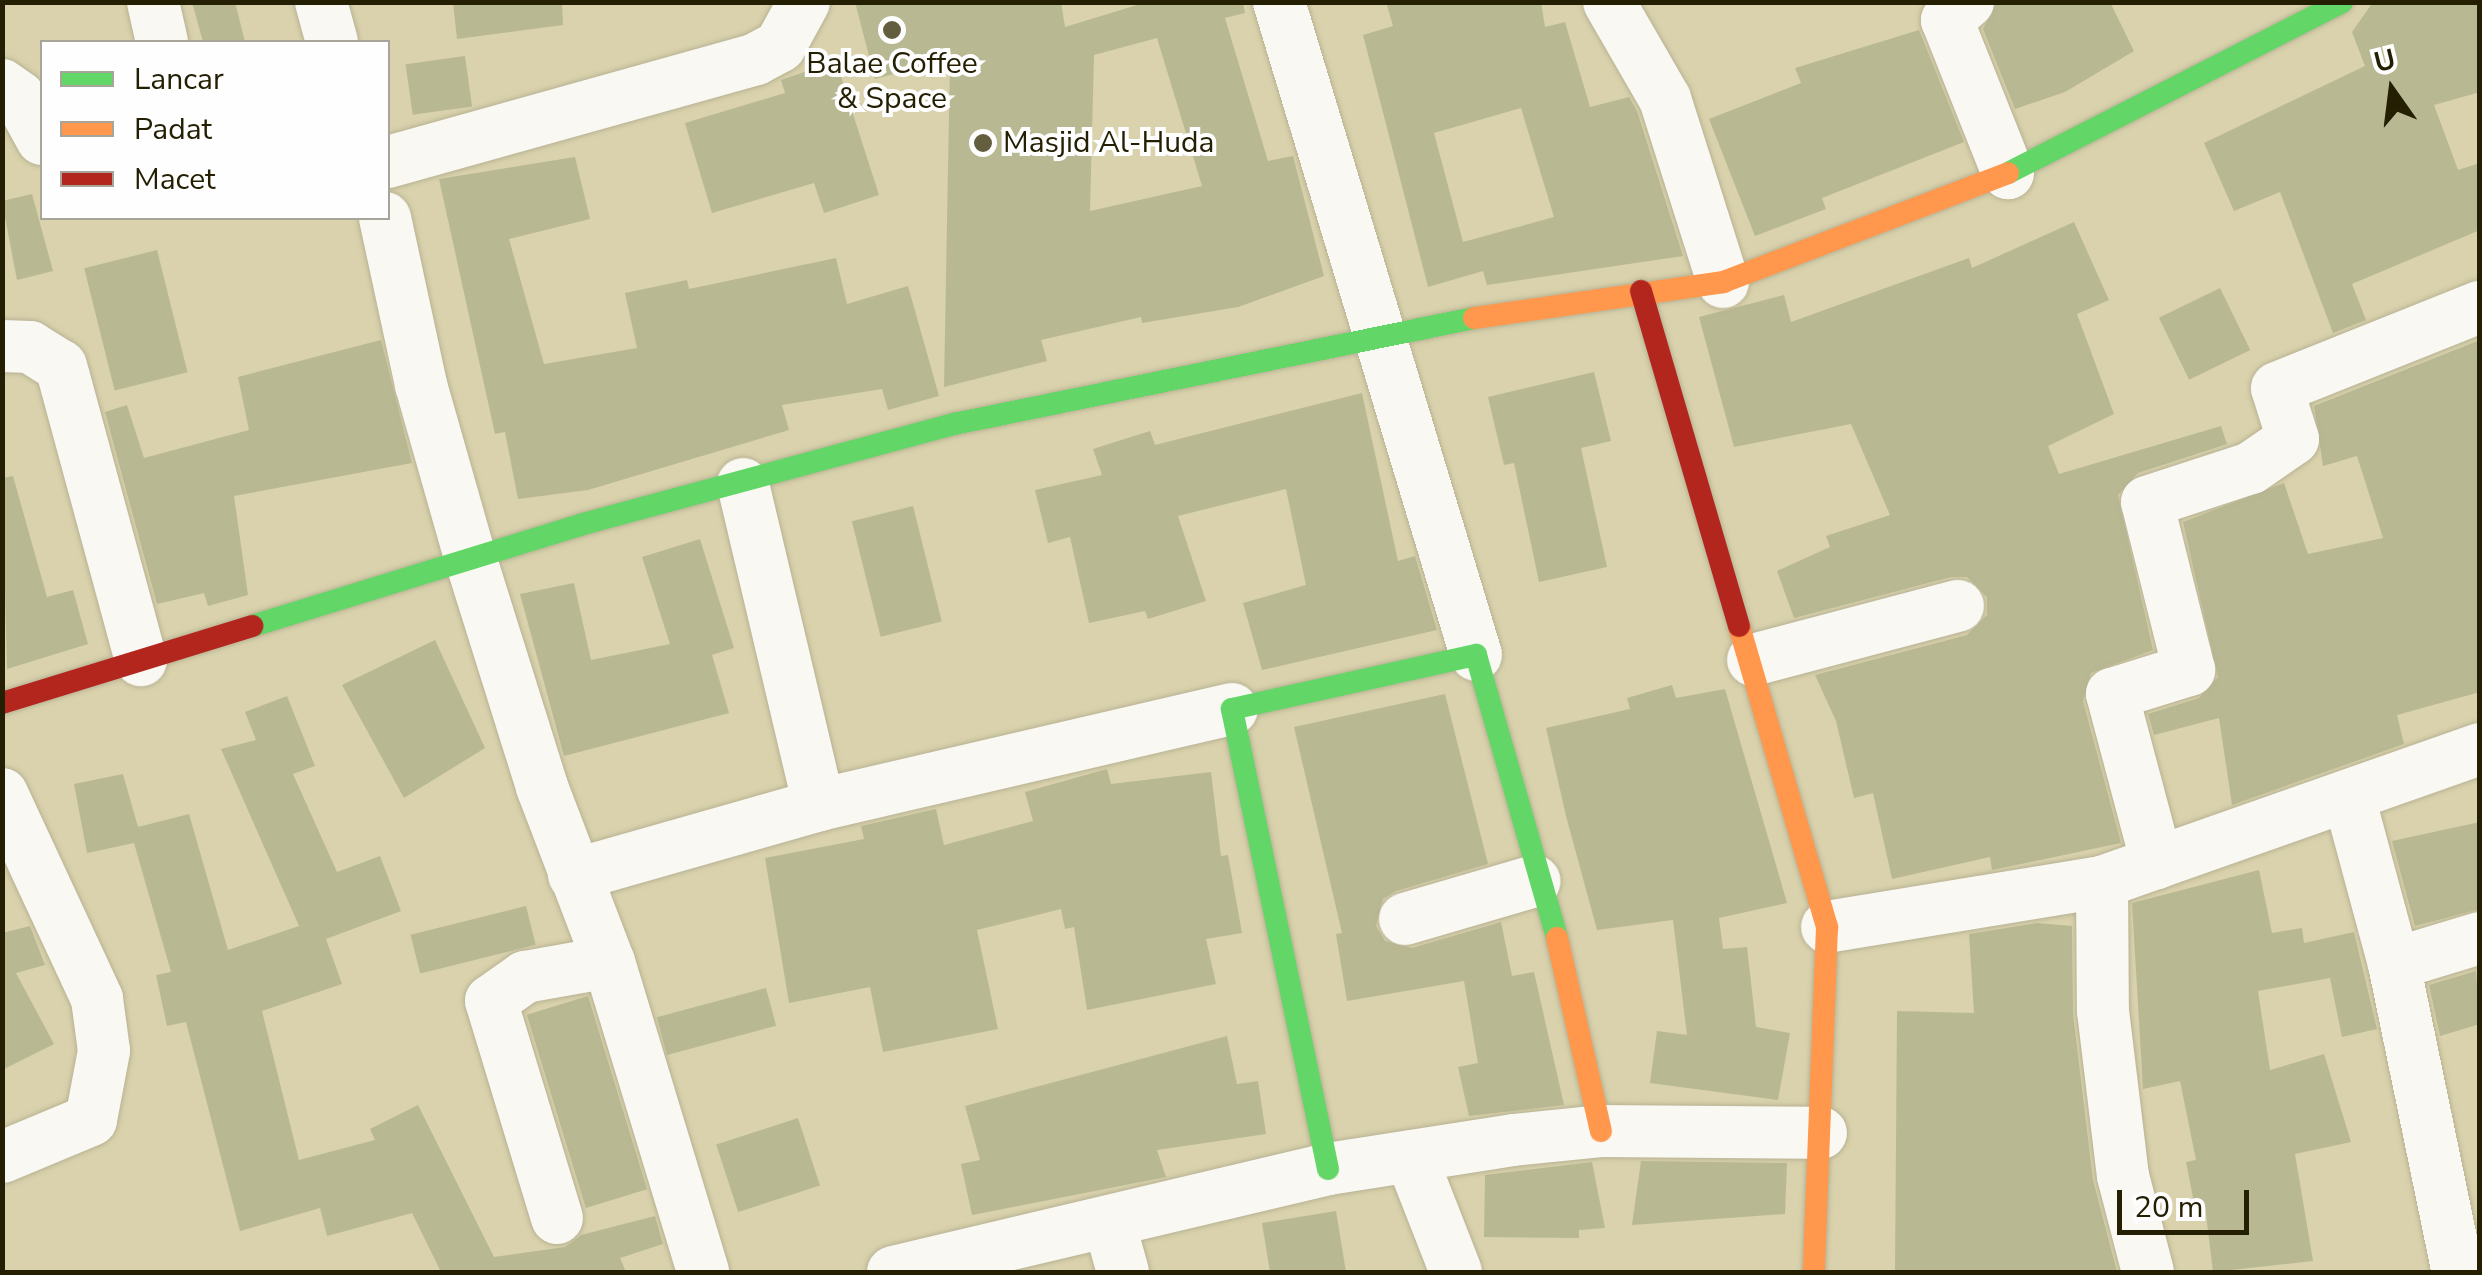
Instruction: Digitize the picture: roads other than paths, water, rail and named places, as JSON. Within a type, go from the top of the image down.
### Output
[{"type":"street","points":[[153,2],[162,40]]},
{"type":"street","points":[[321,2],[331,40]]},
{"type":"street","points":[[390,161],[756,59],[780,46],[804,2]]},
{"type":"street","points":[[1279,2],[1476,656],[1536,881],[1580,1018],[1601,1131]]},
{"type":"street","points":[[1608,2],[1665,98],[1723,282]]},
{"type":"street","points":[[1968,2],[1947,20],[2008,172]]},
{"type":"street","points":[[2,703],[470,560],[954,424],[1380,332],[1723,282],[2008,172],[2342,2]]},
{"type":"street","points":[[2,85],[19,97],[40,135]]},
{"type":"street","points":[[385,220],[421,385],[470,560],[574,875],[610,962],[702,1272]]},
{"type":"street","points":[[1641,292],[1754,660],[1827,928],[1814,1272]]},
{"type":"street","points":[[2158,863],[2112,694],[2189,670],[2147,502],[2251,468],[2294,439],[2277,388],[2480,307]]},
{"type":"street","points":[[2,346],[30,347],[60,366],[140,660]]},
{"type":"street","points":[[744,484],[819,805]]},
{"type":"street","points":[[1754,660],[1958,606]]},
{"type":"street","points":[[574,875],[819,805],[1476,656]]},
{"type":"street","points":[[1232,709],[1328,1169]]},
{"type":"street","points":[[1827,928],[2102,882],[2350,801],[2480,750]]},
{"type":"street","points":[[2,794],[97,999],[104,1051],[92,1120],[2,1157]]},
{"type":"street","points":[[2350,801],[2463,1245]]},
{"type":"street","points":[[1405,919],[1536,881]]},
{"type":"street","points":[[2102,882],[2105,1029],[2123,1176],[2148,1272]]},
{"type":"street","points":[[2394,964],[2480,938]]},
{"type":"street","points":[[557,1218],[491,1001],[525,977],[610,962]]},
{"type":"street","points":[[894,1272],[1328,1169],[1411,1156],[1601,1131],[1820,1134]]},
{"type":"street","points":[[1411,1156],[1456,1272]]},
{"type":"street","points":[[1110,1222],[1123,1272]]},
{"type":"place","name":"Balae Coffee & Space","points":[[892,30]]},
{"type":"place","name":"Masjid Al-Huda","points":[[983,143]]}]
